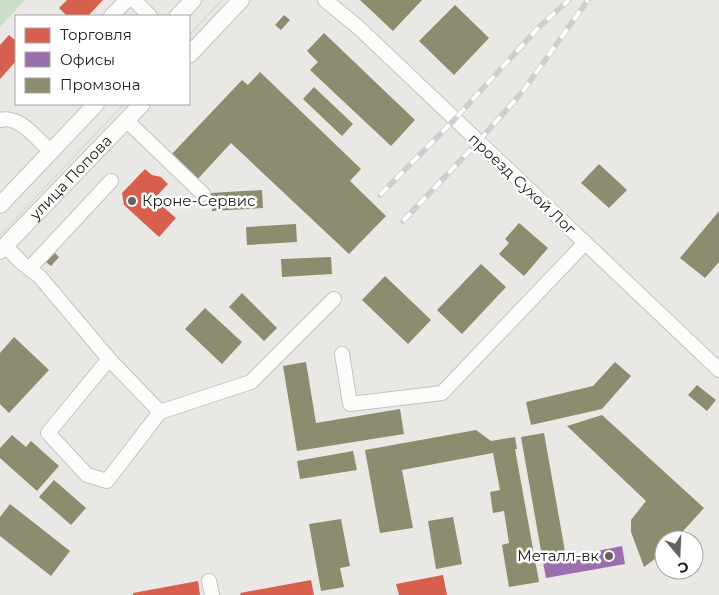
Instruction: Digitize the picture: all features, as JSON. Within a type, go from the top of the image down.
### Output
[{"type":"main road","points":[[179,15],[194,0]]},
{"type":"main road","points":[[190,54],[241,0]]},
{"type":"main road","points":[[0,205],[95,105]]},
{"type":"main road","name":"улица Попова","points":[[3,249],[141,105]]},
{"type":"lane","points":[[112,15],[127,0]]},
{"type":"lane","points":[[134,0],[149,15]]},
{"type":"lane","name":"проезд Сухой Лог","points":[[325,0],[358,27],[719,370]]},
{"type":"lane","points":[[0,120],[18,122],[51,152]]},
{"type":"lane","points":[[126,120],[203,194]]},
{"type":"lane","points":[[29,269],[111,181]]},
{"type":"lane","points":[[342,354],[350,404],[442,393],[585,243]]},
{"type":"lane","points":[[3,249],[40,277],[109,360],[160,412]]},
{"type":"lane","points":[[109,360],[48,433],[86,475],[107,480],[160,412],[251,382],[334,299]]},
{"type":"green space","points":[[0,0],[25,0],[0,27]]},
{"type":"building: Торговля","points":[[67,0],[103,0],[89,15],[66,15],[59,8]]},
{"type":"building: Торговля","points":[[9,35],[15,40],[15,62],[0,79],[0,45]]},
{"type":"building: Торговля","points":[[145,169],[152,175],[161,177],[168,184],[154,199],[176,218],[159,237],[124,205],[122,193]]},
{"type":"building: Торговля","points":[[443,575],[447,595],[399,595],[396,584]]},
{"type":"building: Торговля","points":[[311,580],[314,595],[241,595],[240,593]]},
{"type":"building: Торговля","points":[[198,581],[200,595],[133,595],[133,593]]},
{"type":"building: Офисы","points":[[622,546],[625,564],[546,578],[543,562]]},
{"type":"building: Промзона","points":[[360,0],[422,0],[393,31]]},
{"type":"building: Промзона","points":[[455,5],[489,38],[454,75],[419,41]]},
{"type":"building: Промзона","points":[[284,15],[290,20],[281,30],[275,25]]},
{"type":"building: Промзона","points":[[324,33],[415,120],[391,146],[310,70],[318,62],[307,51]]},
{"type":"building: Промзона","points":[[260,72],[361,169],[350,181],[386,216],[349,254],[231,143],[195,182],[169,157],[242,80],[248,85]]},
{"type":"building: Промзона","points":[[314,87],[353,124],[342,136],[303,99]]},
{"type":"building: Промзона","points":[[599,164],[627,190],[609,208],[581,183]]},
{"type":"building: Промзона","points":[[262,190],[263,208],[212,211],[211,193]]},
{"type":"building: Промзона","points":[[719,211],[719,262],[705,278],[680,258]]},
{"type":"building: Промзона","points":[[519,223],[548,248],[524,276],[499,254],[509,243],[505,239]]},
{"type":"building: Промзона","points":[[296,224],[297,242],[247,245],[246,227]]},
{"type":"building: Промзона","points":[[55,253],[59,257],[51,266],[46,262]]},
{"type":"building: Промзона","points":[[331,257],[332,274],[282,277],[281,259]]},
{"type":"building: Промзона","points":[[481,264],[506,287],[462,334],[437,310]]},
{"type":"building: Промзона","points":[[385,276],[431,320],[408,344],[362,300]]},
{"type":"building: Промзона","points":[[242,293],[277,328],[264,341],[229,307]]},
{"type":"building: Промзона","points":[[205,308],[242,342],[222,364],[185,329]]},
{"type":"building: Промзона","points":[[14,337],[49,370],[9,413],[0,404],[0,353]]},
{"type":"building: Промзона","points":[[306,362],[316,423],[400,409],[404,434],[297,451],[283,366]]},
{"type":"building: Промзона","points":[[615,362],[631,376],[602,409],[531,425],[526,402],[593,386]]},
{"type":"building: Промзона","points":[[697,385],[716,400],[707,411],[688,395]]},
{"type":"building: Промзона","points":[[602,415],[704,508],[684,530],[654,530],[654,560],[644,567],[631,532],[631,520],[646,501],[567,426]]},
{"type":"building: Промзона","points":[[476,430],[491,441],[515,437],[517,449],[515,449],[539,582],[509,587],[502,545],[509,543],[504,511],[493,513],[490,492],[500,490],[493,453],[402,470],[413,528],[380,533],[365,450]]},
{"type":"building: Промзона","points":[[544,433],[566,557],[543,562],[521,437]]},
{"type":"building: Промзона","points":[[12,435],[26,447],[31,441],[59,466],[37,491],[0,458],[0,448]]},
{"type":"building: Промзона","points":[[353,451],[357,470],[300,479],[297,461]]},
{"type":"building: Промзона","points":[[54,480],[86,508],[71,525],[39,497]]},
{"type":"building: Промзона","points":[[10,504],[70,551],[51,576],[0,536],[0,517]]},
{"type":"building: Промзона","points":[[453,517],[462,564],[436,569],[428,521]]},
{"type":"building: Промзона","points":[[341,519],[350,566],[340,568],[344,587],[321,591],[309,524]]},
{"type":"tram line","points":[[190,34],[222,0]]},
{"type":"tram line","points":[[0,235],[123,105]]},
{"type":"railway","points":[[380,195],[454,120],[539,27],[569,0]]},
{"type":"railway","points":[[403,221],[478,142],[523,91],[588,0]]},
{"type":"place","name":"Кроне-Сервис","points":[[132,201]]},
{"type":"place","name":"Металл-вк","points":[[609,556]]}]
